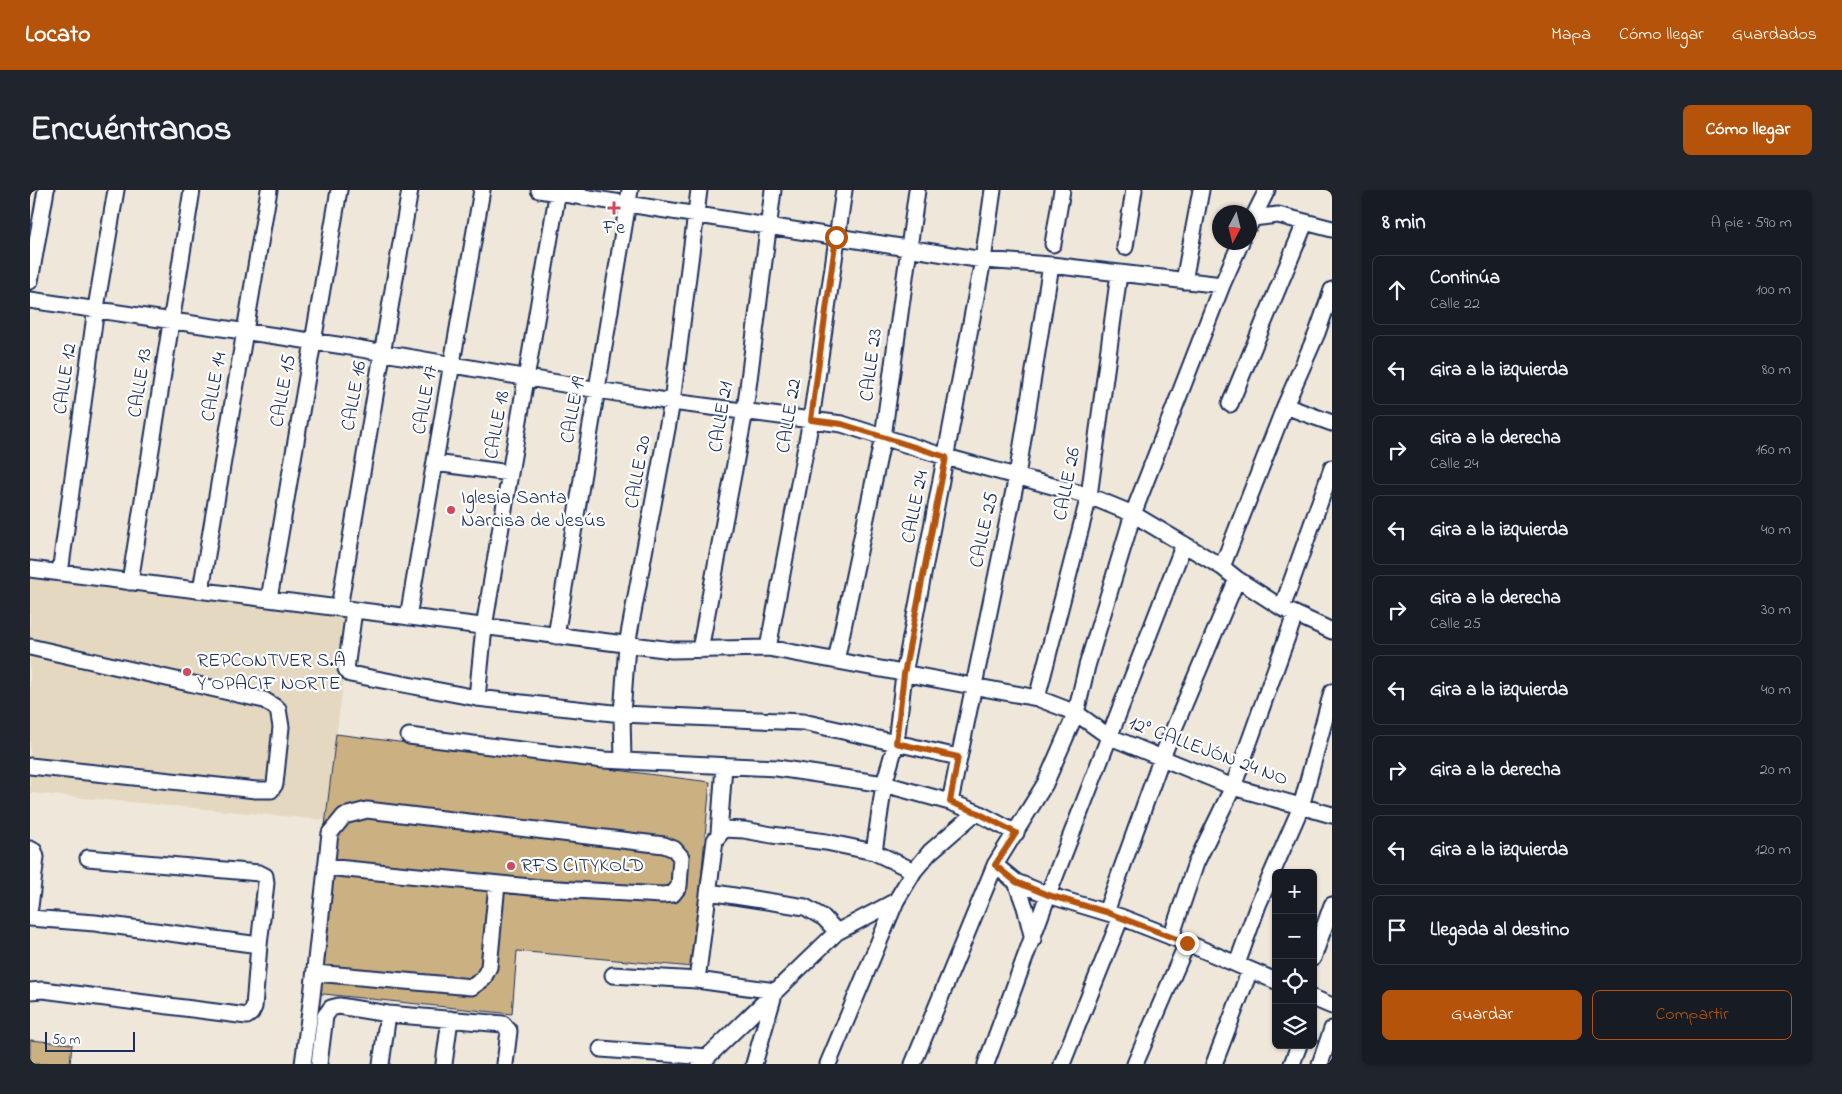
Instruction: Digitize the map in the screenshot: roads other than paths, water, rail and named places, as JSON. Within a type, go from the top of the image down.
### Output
[{"type":"street","points":[[30,281],[46,190]]},
{"type":"street","name":"CALLE 12","points":[[60,573],[96,308],[116,190]]},
{"type":"street","name":"CALLE 13","points":[[130,582],[192,190]]},
{"type":"street","name":"CALLE 14","points":[[201,590],[269,190]]},
{"type":"street","name":"CALLE 15","points":[[269,599],[339,190]]},
{"type":"street","name":"CALLE 16","points":[[339,608],[410,190]]},
{"type":"street","name":"CALLE 17","points":[[408,617],[482,190]]},
{"type":"street","points":[[539,190],[629,197],[694,215],[983,260],[1052,265],[1222,285]]},
{"type":"street","name":"CALLE 20","points":[[623,761],[622,714],[627,644],[672,402],[694,215],[699,190]]},
{"type":"street","name":"CALLE 21","points":[[700,650],[745,411],[772,190]]},
{"type":"street","name":"CALLE 22","points":[[768,648],[811,420],[844,190]]},
{"type":"street","name":"CALLE 23","points":[[836,661],[883,437],[916,190]]},
{"type":"street","name":"CALLE 24","points":[[874,852],[884,784],[896,743],[904,674],[983,260],[993,190]]},
{"type":"street","points":[[1053,244],[1062,190]]},
{"type":"street","points":[[1124,247],[1134,190]]},
{"type":"street","points":[[1184,282],[1201,190]]},
{"type":"street","points":[[1257,209],[1266,190]]},
{"type":"street","name":"CALLE 18","points":[[477,698],[484,626],[558,192]]},
{"type":"street","name":"CALLE 19","points":[[556,636],[629,197]]},
{"type":"street","points":[[1257,221],[1278,216],[1332,229]]},
{"type":"street","points":[[1230,404],[1304,222]]},
{"type":"street","points":[[914,1064],[995,865],[1046,784],[1076,713],[1087,666],[1133,514],[1222,285],[1238,250]]},
{"type":"street","name":"CALLE 25","points":[[950,802],[1017,476],[1052,265]]},
{"type":"street","name":"CALLE 26","points":[[1037,698],[1089,496],[1119,274]]},
{"type":"street","points":[[1222,567],[1285,406],[1317,333],[1332,290]]},
{"type":"street","points":[[30,300],[96,308],[313,341],[672,402],[842,424],[946,457],[1089,496],[1133,514],[1222,567],[1237,580],[1289,612],[1332,631]]},
{"type":"street","points":[[1285,406],[1332,423]]},
{"type":"street","points":[[435,463],[510,473]]},
{"type":"street","points":[[1170,937],[1196,862],[1233,787],[1289,612],[1332,468]]},
{"type":"street","points":[[986,1064],[1108,736],[1184,544]]},
{"type":"street","name":"12° CALLEJÓN 24 NO","points":[[30,570],[672,650],[768,648],[1037,698],[1076,713],[1108,736],[1233,787],[1332,815]]},
{"type":"street","points":[[1062,1064],[1113,915],[1162,757],[1237,580]]},
{"type":"street","points":[[354,610],[346,669],[350,674],[477,698],[622,714],[803,722],[958,757]]},
{"type":"street","points":[[30,647],[264,700],[278,710],[281,726],[275,784],[271,790],[30,766]]},
{"type":"street","points":[[1214,1064],[1244,967],[1258,905],[1301,807],[1332,692]]},
{"type":"street","points":[[409,736],[603,760],[777,768],[884,784],[950,802],[976,812],[1016,833]]},
{"type":"street","points":[[719,833],[724,766]]},
{"type":"street","points":[[303,1064],[315,973],[326,866],[330,833],[344,816],[367,810],[664,845],[674,849],[681,857],[680,886],[673,894],[662,896],[498,884],[326,866]]},
{"type":"street","points":[[828,1064],[896,901],[914,870],[930,852],[976,812]]},
{"type":"street","points":[[697,980],[715,840],[724,829],[744,830],[826,842],[874,852],[914,870]]},
{"type":"street","points":[[30,849],[34,851],[36,857],[30,907]]},
{"type":"street","points":[[30,991],[43,990],[247,1016],[254,1007],[266,882],[264,876],[259,873],[88,858]]},
{"type":"street","points":[[995,865],[1016,882],[1048,895],[1113,915],[1187,943],[1272,979]]},
{"type":"street","points":[[1016,882],[1033,939]]},
{"type":"street","points":[[315,973],[472,987],[483,979],[489,967],[498,884]]},
{"type":"street","points":[[709,892],[805,908],[824,918],[837,932]]},
{"type":"street","points":[[601,1049],[704,1060],[837,932],[896,901]]},
{"type":"street","points":[[1317,947],[1332,905]]},
{"type":"street","points":[[30,918],[95,923],[259,945]]},
{"type":"street","points":[[1135,1064],[1187,943]]},
{"type":"street","points":[[613,975],[697,980],[775,991]]},
{"type":"street","points":[[754,1064],[775,991]]},
{"type":"street","points":[[1317,1001],[1332,1006]]},
{"type":"street","points":[[319,1064],[325,1016],[331,1008],[339,1006],[388,1014],[502,1024],[509,1031],[505,1064]]},
{"type":"street","points":[[381,1064],[388,1014]]},
{"type":"street","points":[[444,1064],[450,1018]]},
{"type":"street","points":[[1320,1064],[1332,1030]]},
{"type":"street","points":[[1292,1064],[1298,1049]]},
{"type":"place","name":"Fe","points":[[614,208]]},
{"type":"place","name":"Iglesia Santa Narcisa de Jesús","points":[[451,510]]},
{"type":"place","name":"REPCONTVER S.A Y OPACIF NORTE","points":[[187,672]]},
{"type":"place","name":"RFS CITYKOLD","points":[[511,866]]}]
